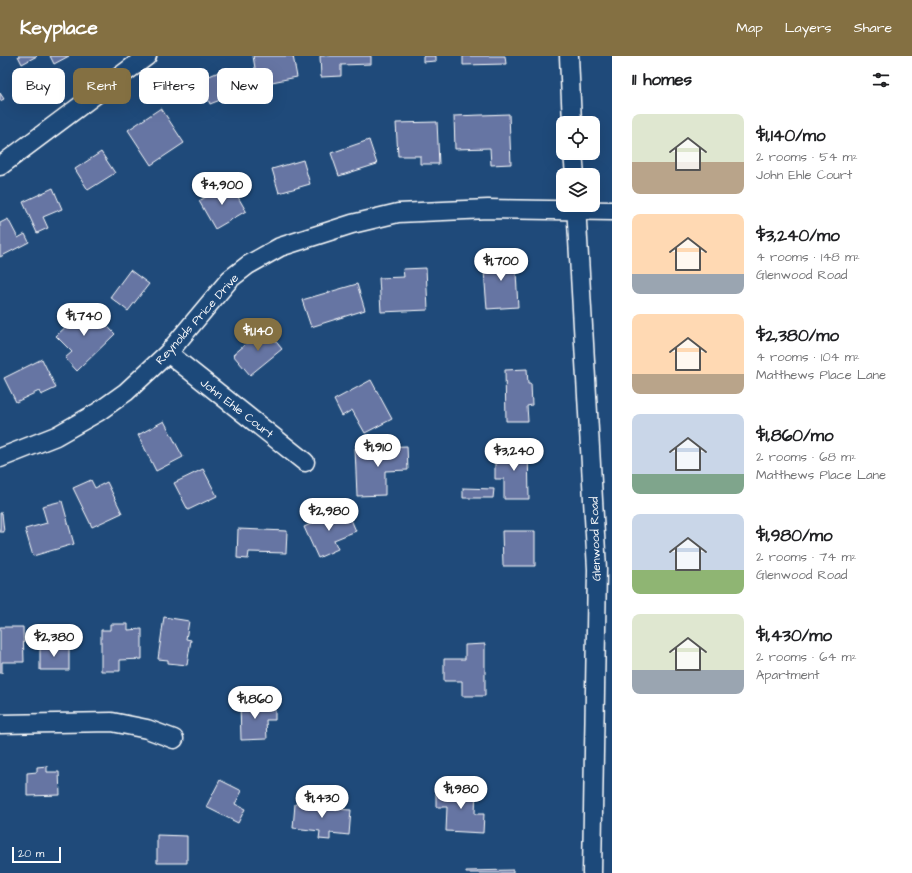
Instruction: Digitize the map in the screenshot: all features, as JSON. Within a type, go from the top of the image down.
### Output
[{"type":"street","points":[[0,166],[147,56]]},
{"type":"street","points":[[568,56],[572,116]]},
{"type":"street","name":"Reynolds Price Drive","points":[[0,458],[56,436],[98,412],[126,392],[168,353],[230,279],[248,265],[280,247],[313,235],[398,213],[488,208],[556,207]]},
{"type":"street","name":"Reynolds Price Drive","points":[[600,210],[612,211]]},
{"type":"street","name":"Glenwood Road","points":[[576,212],[597,569],[592,873]]},
{"type":"street","name":"John Ehle Court","points":[[168,353],[305,462]]},
{"type":"street","points":[[0,724],[112,722],[147,729],[174,739]]},
{"type":"building","points":[[18,56],[37,56],[22,64]]},
{"type":"building","points":[[50,56],[69,56],[54,64]]},
{"type":"building","points":[[253,56],[293,56],[297,77],[273,82],[273,68],[255,68]]},
{"type":"building","points":[[320,56],[371,56],[371,64],[341,65],[341,76],[321,77]]},
{"type":"building","points":[[423,56],[436,56],[436,61],[423,62]]},
{"type":"building","points":[[463,56],[505,56],[506,64],[463,65]]},
{"type":"building","points":[[217,73],[217,101],[210,104],[209,102],[209,76]]},
{"type":"building","points":[[0,93],[4,99],[0,101]]},
{"type":"building","points":[[161,108],[184,143],[151,165],[128,130]]},
{"type":"building","points":[[509,114],[511,164],[491,165],[490,148],[455,149],[454,116]]},
{"type":"building","points":[[437,122],[439,164],[420,164],[420,156],[398,156],[396,123]]},
{"type":"building","points":[[369,140],[377,164],[339,176],[331,153]]},
{"type":"building","points":[[101,152],[115,173],[88,190],[75,169]]},
{"type":"building","points":[[303,160],[310,184],[279,193],[272,169]]},
{"type":"building","points":[[230,183],[246,211],[215,229],[199,201]]},
{"type":"building","points":[[53,188],[62,209],[43,217],[48,228],[37,233],[23,202]]},
{"type":"building","points":[[8,219],[18,238],[25,234],[29,242],[0,257],[0,223]]},
{"type":"building","points":[[515,255],[518,307],[487,309],[483,258]]},
{"type":"building","points":[[426,268],[428,310],[381,312],[379,278],[404,277],[403,269]]},
{"type":"building","points":[[130,270],[149,284],[128,311],[110,297]]},
{"type":"building","points":[[357,284],[365,310],[311,327],[302,300]]},
{"type":"building","points":[[77,309],[85,317],[92,310],[115,334],[77,371],[65,358],[72,352],[56,336],[72,321],[69,318]]},
{"type":"building","points":[[265,328],[282,349],[250,375],[233,355]]},
{"type":"building","points":[[42,359],[56,388],[41,395],[39,391],[16,402],[4,378]]},
{"type":"building","points":[[527,369],[528,384],[531,384],[532,405],[527,406],[528,421],[506,421],[505,370]]},
{"type":"building","points":[[371,380],[392,419],[365,433],[352,410],[342,416],[334,400]]},
{"type":"building","points":[[164,421],[183,457],[156,471],[138,435]]},
{"type":"building","points":[[407,446],[408,470],[385,471],[385,495],[357,496],[355,448]]},
{"type":"building","points":[[528,446],[529,499],[504,499],[504,479],[495,479],[495,457],[504,457],[503,447]]},
{"type":"building","points":[[203,469],[217,496],[188,510],[174,483]]},
{"type":"building","points":[[91,480],[95,488],[107,482],[122,513],[92,527],[73,488]]},
{"type":"building","points":[[463,488],[494,489],[493,498],[463,498]]},
{"type":"building","points":[[62,501],[74,544],[33,556],[25,529],[47,523],[42,506]]},
{"type":"building","points":[[346,508],[356,531],[334,540],[338,549],[318,558],[304,527]]},
{"type":"building","points":[[0,513],[2,513],[4,532],[0,532]]},
{"type":"building","points":[[238,529],[287,531],[286,553],[249,552],[248,559],[237,558]]},
{"type":"building","points":[[502,531],[535,531],[535,566],[503,566]]},
{"type":"building","points":[[164,617],[189,621],[186,639],[191,640],[187,665],[168,663],[168,660],[158,659]]},
{"type":"building","points":[[110,624],[128,624],[128,630],[142,629],[142,659],[120,660],[120,671],[101,671],[101,630],[110,630]]},
{"type":"building","points":[[0,627],[23,627],[24,662],[2,662],[2,673],[0,673]]},
{"type":"building","points":[[485,644],[485,696],[462,696],[462,681],[444,681],[444,659],[465,659],[465,645]]},
{"type":"building","points":[[40,645],[69,646],[69,670],[40,670]]},
{"type":"building","points":[[266,702],[267,710],[275,710],[275,720],[266,720],[267,739],[241,740],[240,703]]},
{"type":"building","points":[[47,766],[47,772],[59,772],[60,795],[27,796],[27,773],[37,772],[37,767]]},
{"type":"building","points":[[220,780],[242,791],[235,804],[245,809],[238,823],[206,807]]},
{"type":"building","points":[[453,785],[476,786],[475,814],[484,814],[483,833],[446,831],[447,807],[436,807],[436,793],[452,793]]},
{"type":"building","points":[[317,802],[334,803],[334,809],[351,810],[349,835],[330,833],[330,840],[319,839],[320,831],[293,828],[295,804],[317,805]]},
{"type":"building","points":[[157,835],[187,836],[187,863],[157,863]]},
{"type":"building","points":[[513,870],[513,873],[466,873],[466,871]]}]
